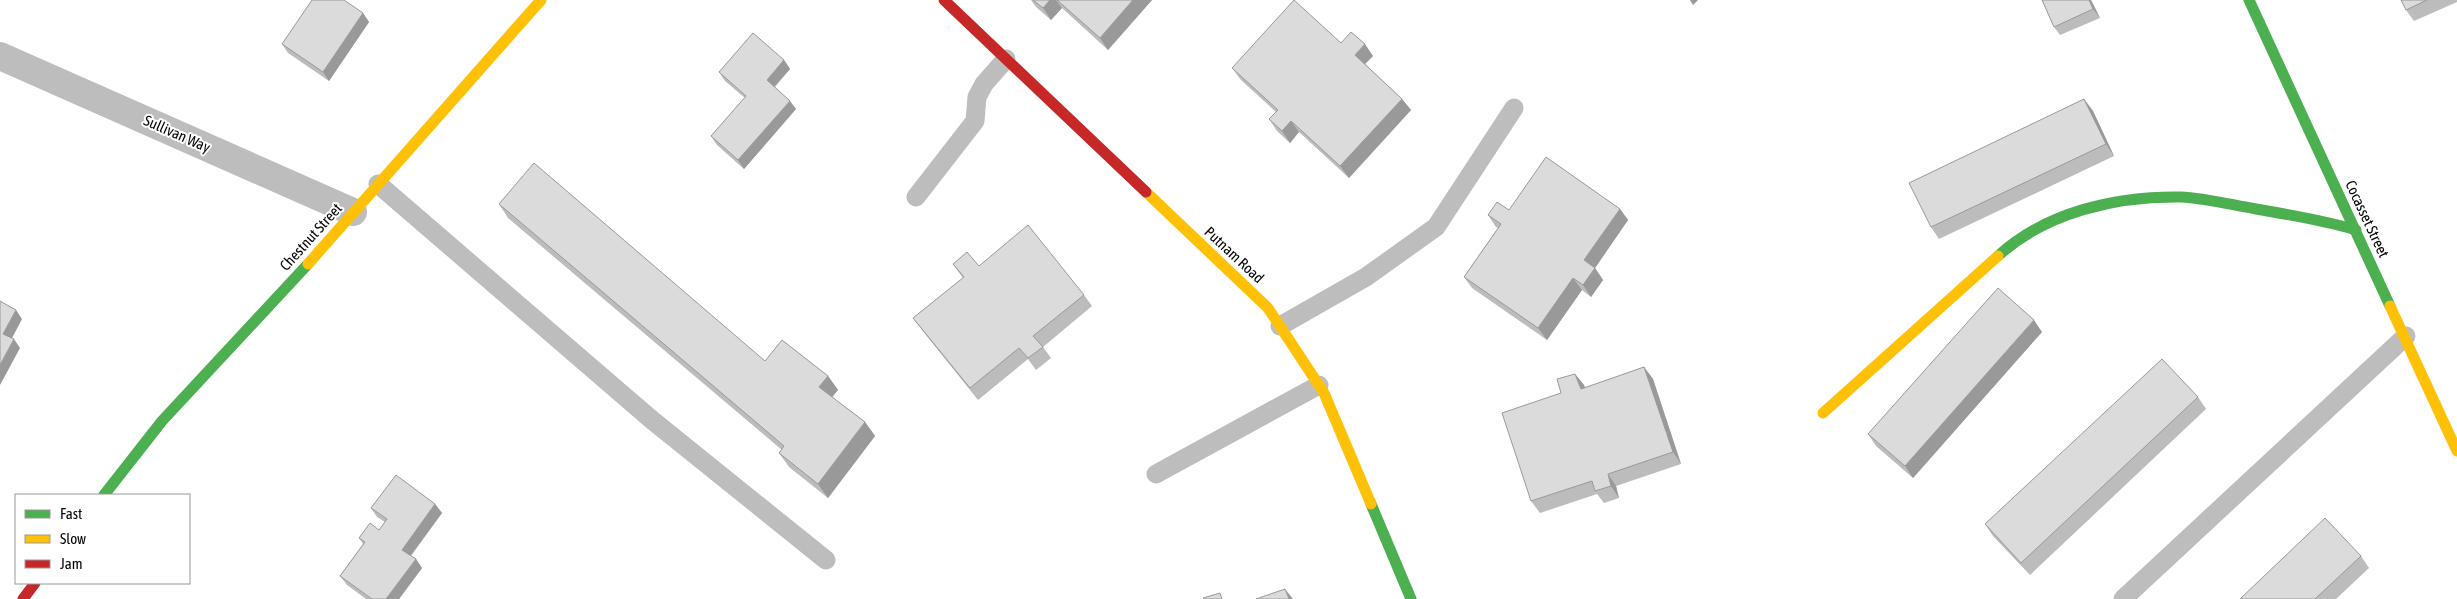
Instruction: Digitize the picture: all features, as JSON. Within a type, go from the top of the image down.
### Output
[{"type":"street","name":"Chestnut Street","points":[[105,494],[162,421],[354,212],[541,0]]},
{"type":"street","name":"Putnam Road","points":[[944,0],[1268,308],[1319,386],[1411,599]]},
{"type":"street","name":"Cocasset Street","points":[[2249,0],[2406,336],[2457,451]]},
{"type":"street","name":"Sullivan Way","points":[[0,56],[354,212]]},
{"type":"street","points":[[1823,413],[2016,240],[2048,220],[2098,206],[2144,198],[2183,197],[2325,221],[2356,230]]},
{"type":"street","points":[[23,599],[34,584]]},
{"type":"lane","points":[[916,197],[975,121],[977,97],[984,84],[1006,59]]},
{"type":"lane","points":[[1280,326],[1366,277],[1436,228],[1514,108]]},
{"type":"lane","points":[[378,184],[652,420],[826,560]]},
{"type":"lane","points":[[2123,599],[2406,336]]},
{"type":"lane","points":[[1156,474],[1319,386]]},
{"type":"building","points":[[312,0],[344,0],[363,13],[323,72],[282,44]]},
{"type":"building","points":[[1033,0],[1050,0],[1043,8]]},
{"type":"building","points":[[1057,0],[1133,0],[1100,38]]},
{"type":"building","points":[[1294,0],[1341,43],[1351,32],[1365,44],[1355,55],[1402,99],[1340,166],[1291,121],[1282,131],[1269,119],[1278,110],[1232,68]]},
{"type":"building","points":[[2042,0],[2089,0],[2093,9],[2054,27]]},
{"type":"building","points":[[2401,0],[2427,0],[2406,10]]},
{"type":"building","points":[[753,33],[784,60],[767,80],[790,101],[738,160],[711,136],[746,96],[719,72]]},
{"type":"building","points":[[2084,99],[2106,144],[1931,227],[1909,183]]},
{"type":"building","points":[[1546,157],[1620,209],[1584,260],[1595,268],[1583,285],[1573,278],[1538,328],[1464,277],[1501,224],[1488,215],[1497,202],[1509,210]]},
{"type":"building","points":[[534,163],[765,361],[782,340],[828,376],[819,387],[865,422],[818,484],[779,453],[784,446],[499,204]]},
{"type":"building","points":[[1028,225],[1084,295],[1033,336],[1043,347],[1028,358],[1019,348],[970,388],[913,318],[964,277],[953,264],[967,252],[979,266]]},
{"type":"building","points":[[1998,288],[2034,320],[1905,466],[1868,434]]},
{"type":"building","points":[[0,301],[16,310],[3,334],[14,339],[0,365]]},
{"type":"building","points":[[2162,359],[2198,397],[2021,563],[1985,524]]},
{"type":"building","points":[[1644,367],[1673,452],[1608,474],[1611,486],[1595,491],[1592,481],[1531,501],[1502,413],[1561,393],[1557,379],[1575,374],[1581,389]]},
{"type":"building","points":[[396,475],[435,504],[402,550],[416,559],[386,599],[372,599],[340,576],[365,542],[359,538],[370,523],[379,530],[387,519],[371,508]]},
{"type":"building","points":[[2325,518],[2361,556],[2315,599],[2240,599]]},
{"type":"building","points":[[1285,589],[1289,599],[1256,599]]},
{"type":"building","points":[[1220,593],[1222,599],[1203,598]]},
{"type":"traffic: fast","points":[[2249,0],[2390,306]]},
{"type":"traffic: fast","points":[[1998,256],[2038,228],[2060,218],[2107,204],[2156,197],[2209,200],[2331,223],[2356,230]]},
{"type":"traffic: fast","points":[[105,494],[162,421],[308,264]]},
{"type":"traffic: fast","points":[[1371,504],[1411,599]]},
{"type":"traffic: slow","points":[[308,264],[541,0]]},
{"type":"traffic: slow","points":[[1146,192],[1268,308],[1324,393],[1371,504]]},
{"type":"traffic: slow","points":[[1823,413],[1998,256]]},
{"type":"traffic: slow","points":[[2390,306],[2457,451]]},
{"type":"traffic: jam","points":[[944,0],[1146,192]]},
{"type":"traffic: jam","points":[[23,599],[34,584]]}]
